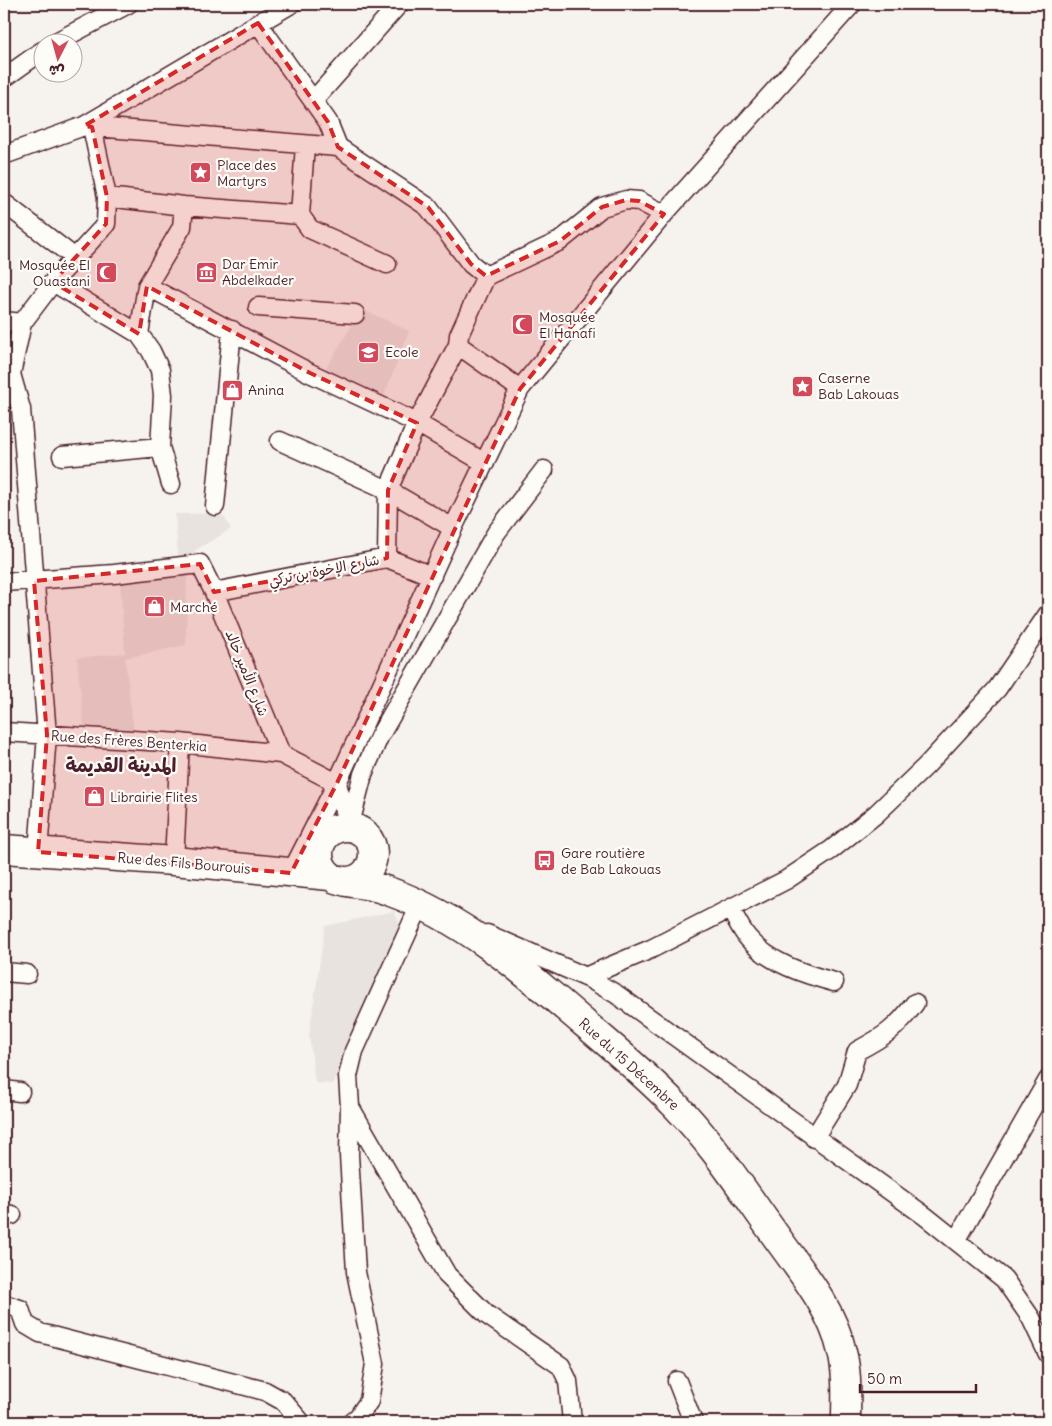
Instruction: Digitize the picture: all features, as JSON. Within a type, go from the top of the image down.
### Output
[{"type":"main road","points":[[371,844],[373,861],[369,869],[355,880],[338,879],[320,862],[321,845],[332,831],[349,827],[362,832],[420,905]]},
{"type":"main road","name":"Rue des Fils Bourouis","points":[[4,849],[174,861],[338,879]]},
{"type":"main road","name":"Rue du 15 Décembre","points":[[338,879],[386,890],[420,905],[477,938],[535,981],[642,1072],[676,1106],[720,1158],[812,1286],[831,1320],[842,1352],[846,1382],[846,1422]]},
{"type":"street","points":[[75,32],[128,4]]},
{"type":"street","points":[[4,155],[88,127],[291,4]]},
{"type":"street","points":[[313,101],[399,4]]},
{"type":"street","points":[[291,873],[337,783],[453,528],[520,389],[664,214],[852,4]]},
{"type":"street","points":[[258,23],[328,122],[338,147]]},
{"type":"street","points":[[4,78],[32,58]]},
{"type":"street","points":[[88,127],[338,147],[428,207],[471,264],[486,276]]},
{"type":"street","points":[[38,852],[47,735],[21,409],[7,373],[22,323],[53,282],[106,224],[108,198],[88,127]]},
{"type":"street","points":[[305,145],[300,215],[310,229],[387,264]]},
{"type":"street","points":[[108,198],[300,215]]},
{"type":"street","points":[[388,558],[388,490],[417,423],[458,345],[459,335],[486,276],[560,241],[602,208],[626,200],[640,201],[664,214]]},
{"type":"street","points":[[4,203],[75,258]]},
{"type":"street","points":[[139,334],[147,286],[182,227],[184,206]]},
{"type":"street","points":[[53,282],[139,334],[160,370],[162,395],[160,447],[171,484]]},
{"type":"street","points":[[147,286],[310,372],[417,423],[485,463]]},
{"type":"street","points":[[258,307],[355,314]]},
{"type":"street","points":[[4,321],[22,323]]},
{"type":"street","points":[[215,506],[232,330]]},
{"type":"street","points":[[458,345],[520,389]]},
{"type":"street","points":[[280,441],[388,490],[453,528]]},
{"type":"street","points":[[62,456],[160,447]]},
{"type":"street","points":[[349,827],[363,774],[379,737],[496,533],[544,470]]},
{"type":"street","name":"شارع الإخوة بن تركي","points":[[214,592],[388,558],[432,576]]},
{"type":"street","name":"شارع الأمير خالد","points":[[34,581],[200,564],[214,592],[281,754]]},
{"type":"street","points":[[4,582],[34,581]]},
{"type":"street","points":[[586,976],[651,949],[730,909],[786,880],[831,850],[876,814],[926,766],[997,689],[1048,614]]},
{"type":"street","name":"Rue des Frères Benterkia","points":[[4,732],[180,743],[281,754],[337,783]]},
{"type":"street","points":[[174,861],[180,743]]},
{"type":"street","points":[[337,783],[349,827]]},
{"type":"street","points":[[352,1422],[358,1417],[369,1401],[374,1364],[371,1340],[362,1311],[356,1272],[349,1155],[350,1107],[348,1076],[354,1050],[420,905],[586,976],[616,994],[925,1216],[1004,1279],[1031,1318],[1042,1330],[1048,1354]]},
{"type":"street","points":[[730,909],[748,938],[759,948],[796,971],[834,982]]},
{"type":"street","points":[[4,972],[27,974]]},
{"type":"street","points":[[814,1138],[847,1085],[856,1051],[886,1036],[900,1024],[916,1003]]},
{"type":"street","points":[[956,1241],[1048,1080]]},
{"type":"street","points":[[350,1107],[447,1275],[487,1315],[561,1366],[568,1382],[572,1422]]},
{"type":"street","points":[[4,1304],[20,1310],[25,1324],[40,1333],[237,1382],[265,1391],[284,1401],[314,1422]]},
{"type":"street","points":[[677,1381],[693,1422]]},
{"type":"street","points":[[284,1401],[301,1422]]},
{"type":"highlighted area","points":[[258,23],[328,122],[338,147],[428,207],[471,264],[486,276],[560,241],[602,207],[626,200],[639,201],[664,214],[520,389],[337,783],[291,873],[38,852],[47,735],[34,581],[200,564],[214,592],[387,558],[388,490],[417,423],[310,373],[147,286],[139,334],[53,282],[106,224],[107,197],[92,127],[84,126]]},
{"type":"shaded area","name":"Ecole","points":[[362,309],[409,331],[381,404],[323,373]]},
{"type":"shaded area","name":"Marché","points":[[218,513],[225,518],[231,529],[196,550],[187,567],[186,645],[125,658],[134,733],[85,735],[77,658],[125,653],[119,568],[178,561],[175,514]]},
{"type":"shaded area","points":[[394,911],[401,926],[338,1075],[332,1084],[315,1083],[309,1035],[325,926]]},
{"type":"place","name":"Place des Martyrs","points":[[201,173]]},
{"type":"place","name":"Dar Emir Abdelkader","points":[[206,272]]},
{"type":"place","name":"Mosquée El Ouastani","points":[[106,273]]},
{"type":"place","name":"Mosquée El Hanafi","points":[[523,325]]},
{"type":"place","name":"Ecole","points":[[369,352]]},
{"type":"place","name":"Caserne Bab Lakouas","points":[[802,386]]},
{"type":"place","name":"Anina","points":[[232,390]]},
{"type":"place","name":"Marché","points":[[154,607]]},
{"type":"place","name":"Librairie Flites","points":[[94,797]]},
{"type":"place","name":"Gare routière de Bab Lakouas","points":[[545,861]]},
{"type":"district","name":"المدينة القديمة","points":[[121,765]]}]
